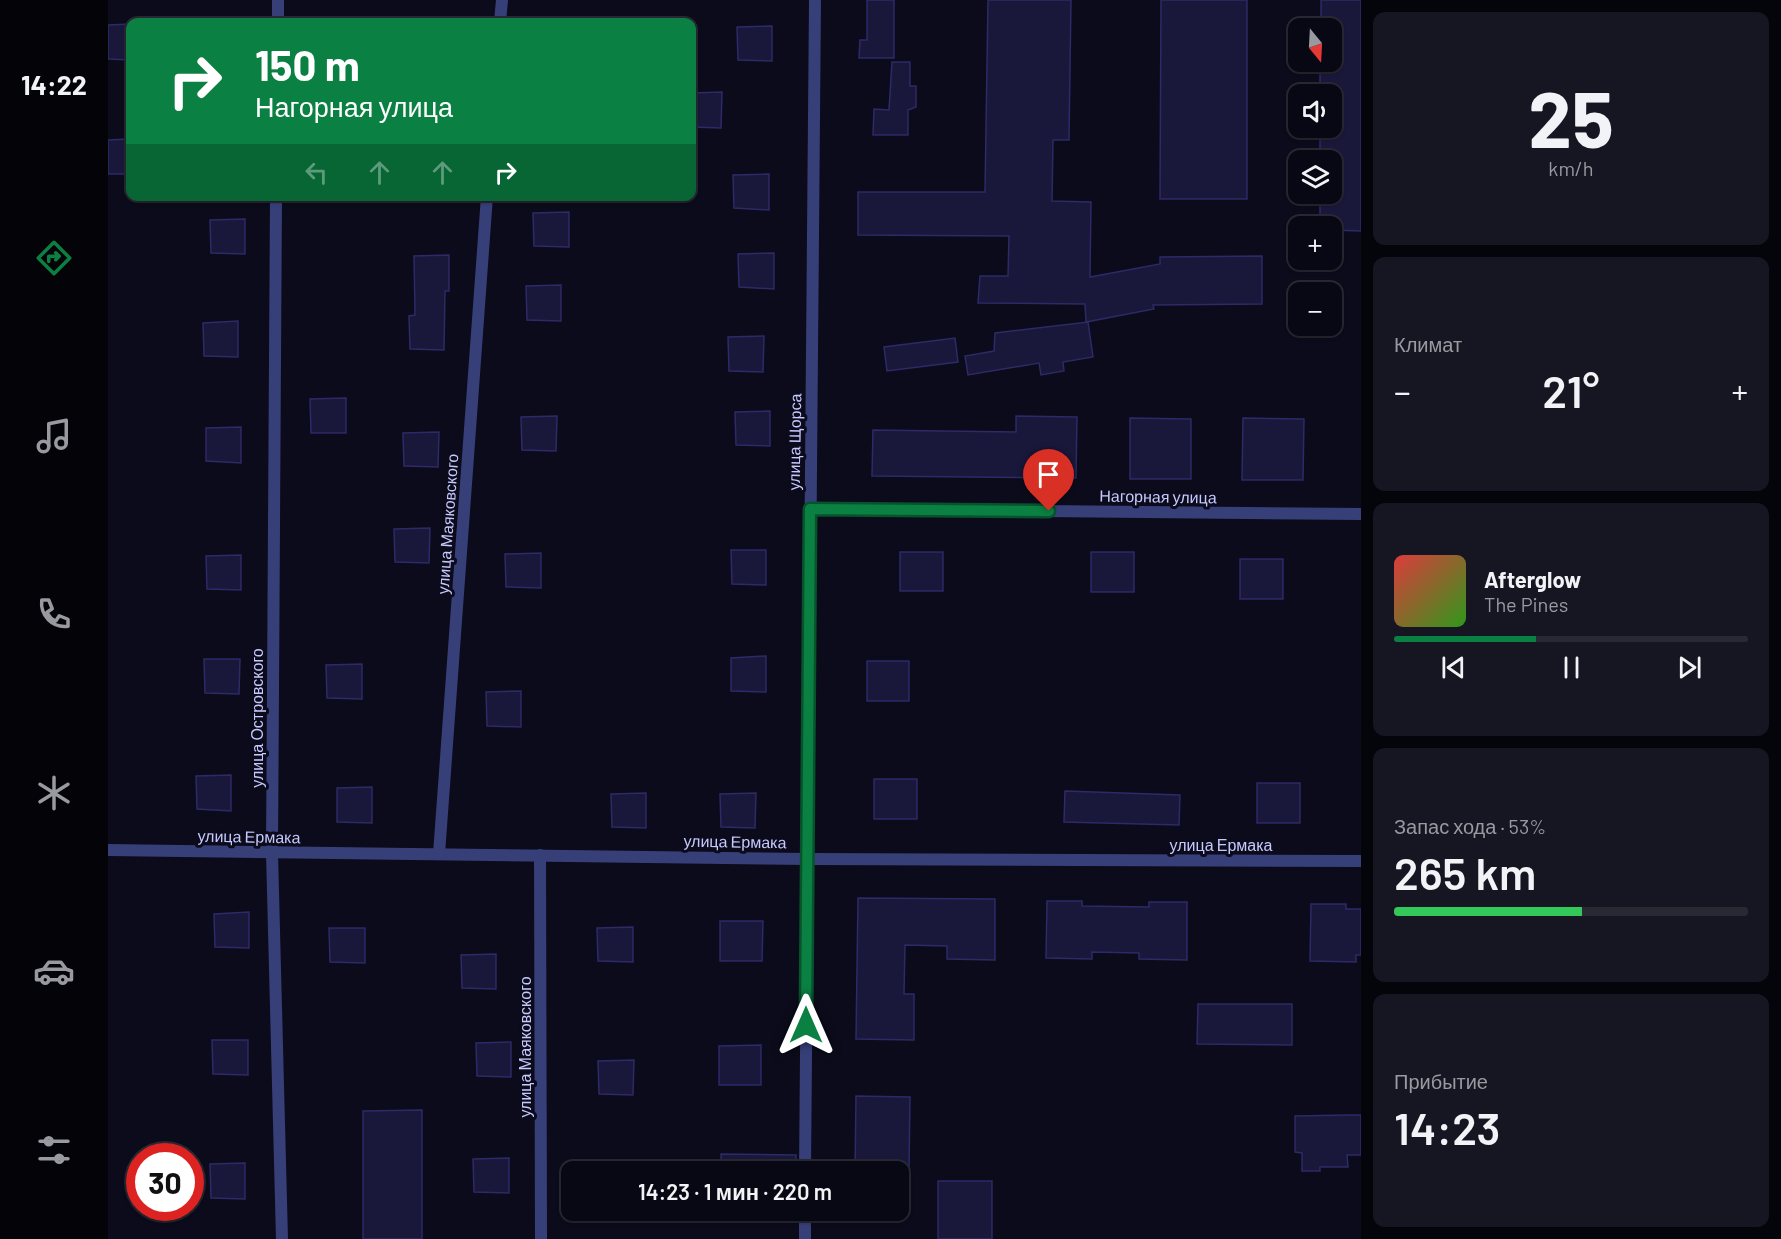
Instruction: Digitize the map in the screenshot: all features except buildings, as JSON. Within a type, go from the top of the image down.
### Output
[{"type":"street","points":[[278,0],[278,18]]},
{"type":"street","points":[[500,18],[502,0]]},
{"type":"street","name":"улица Щорса","points":[[805,1161],[815,0]]},
{"type":"street","name":"улица Островского","points":[[276,201],[272,853],[282,1239]]},
{"type":"street","name":"улица Маяковского","points":[[439,854],[487,201]]},
{"type":"street","name":"Нагорная улица","points":[[810,509],[1361,514]]},
{"type":"street","name":"улица Ермака","points":[[108,850],[808,859],[1361,861]]},
{"type":"street","name":"улица Маяковского","points":[[540,855],[541,1239]]},
{"type":"street","points":[[805,1221],[805,1239]]},
{"type":"route","points":[[806,1025],[810,509],[1049,511]]}]
